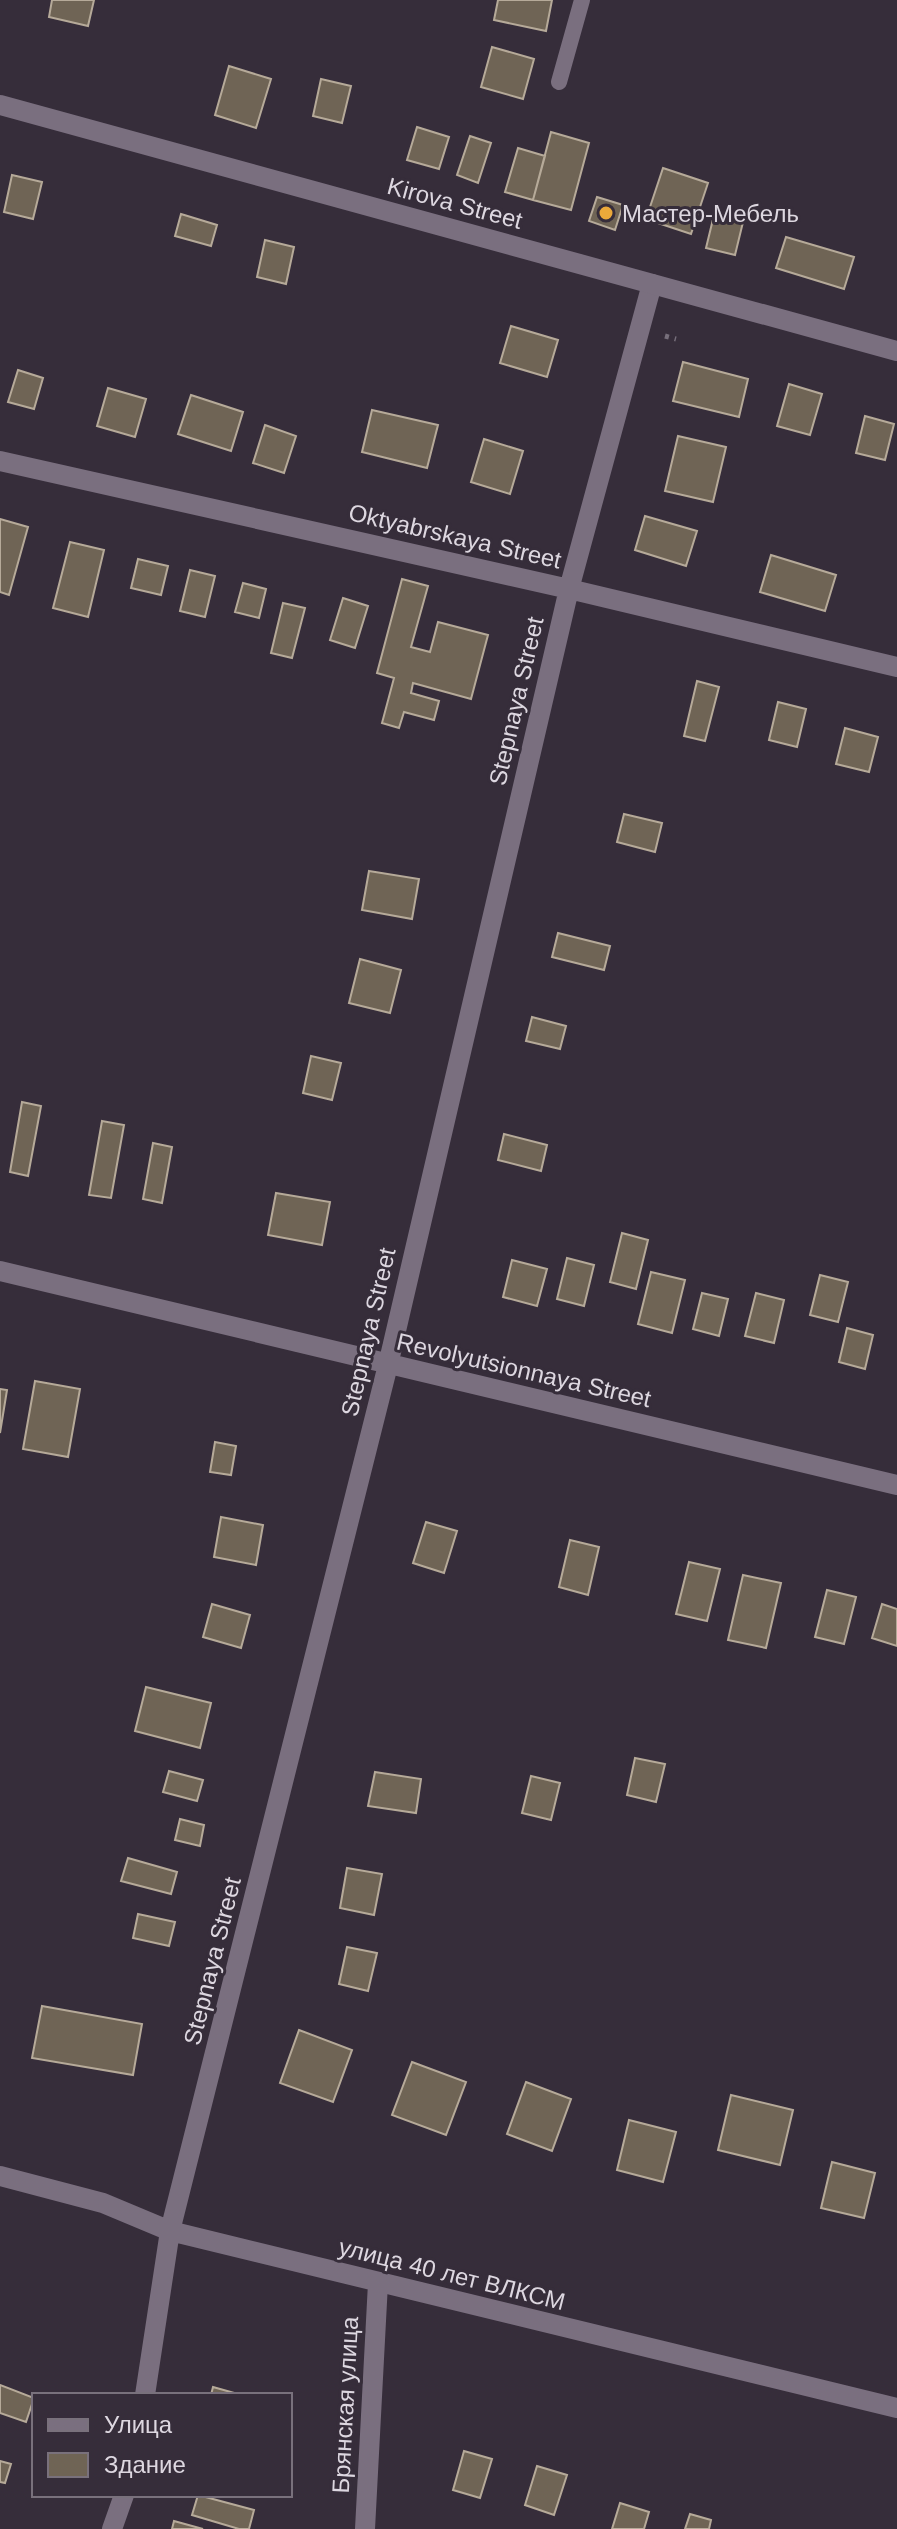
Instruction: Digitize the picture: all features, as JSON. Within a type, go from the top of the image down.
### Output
[{"type":"street","name":"Kirova Street","points":[[0,105],[897,351]]},
{"type":"street","name":"Stepnaya Street","points":[[145,2393],[170,2231],[388,1365],[569,589],[652,284]]},
{"type":"street","name":"Oktyabrskaya Street","points":[[0,461],[569,589],[897,667]]},
{"type":"street","name":"Revolyutsionnaya Street","points":[[0,1271],[897,1485]]},
{"type":"street","name":"улица 40 лет ВЛКСМ","points":[[0,2176],[103,2203],[170,2231],[897,2408]]},
{"type":"street","name":"Брянская улица","points":[[365,2529],[378,2283]]},
{"type":"street","points":[[112,2529],[123,2497]]},
{"type":"lane","points":[[559,82],[582,0]]},
{"type":"building","points":[[52,0],[94,0],[88,26],[49,17]]},
{"type":"building","points":[[498,0],[552,0],[546,31],[494,20]]},
{"type":"building","points":[[492,47],[534,59],[523,99],[481,87]]},
{"type":"building","points":[[229,66],[271,79],[256,128],[215,115]]},
{"type":"building","points":[[321,79],[351,86],[342,123],[313,116]]},
{"type":"building","points":[[417,127],[449,137],[439,169],[407,160]]},
{"type":"building","points":[[551,132],[589,143],[571,210],[533,200]]},
{"type":"building","points":[[470,136],[491,143],[478,183],[457,175]]},
{"type":"building","points":[[518,148],[545,156],[533,200],[505,192]]},
{"type":"building","points":[[663,168],[708,183],[691,234],[646,219]]},
{"type":"building","points":[[12,175],[42,182],[33,219],[4,212]]},
{"type":"building","name":"Мастер-Мебель","points":[[597,197],[623,205],[615,230],[589,221]]},
{"type":"building","points":[[715,211],[744,218],[735,255],[706,248]]},
{"type":"building","points":[[181,214],[217,225],[211,246],[175,236]]},
{"type":"building","points":[[786,237],[854,257],[844,289],[776,268]]},
{"type":"building","points":[[265,240],[294,247],[286,284],[257,277]]},
{"type":"building","points":[[511,326],[558,340],[547,377],[500,363]]},
{"type":"building","points":[[683,362],[748,379],[739,417],[673,401]]},
{"type":"building","points":[[18,370],[43,378],[34,409],[8,402]]},
{"type":"building","points":[[789,384],[822,394],[810,435],[777,426]]},
{"type":"building","points":[[108,388],[146,399],[135,437],[97,426]]},
{"type":"building","points":[[191,395],[243,412],[231,451],[178,434]]},
{"type":"building","points":[[372,410],[438,425],[427,468],[362,452]]},
{"type":"building","points":[[865,416],[894,424],[885,460],[856,453]]},
{"type":"building","points":[[265,425],[296,436],[284,473],[253,463]]},
{"type":"building","points":[[678,436],[726,447],[713,502],[665,491]]},
{"type":"building","points":[[484,439],[523,451],[510,494],[471,482]]},
{"type":"building","points":[[645,516],[697,531],[686,566],[635,550]]},
{"type":"building","points":[[0,519],[28,527],[9,595],[0,592]]},
{"type":"building","points":[[70,542],[104,550],[88,617],[53,608]]},
{"type":"building","points":[[771,555],[836,575],[825,611],[760,592]]},
{"type":"building","points":[[138,559],[168,566],[161,595],[131,588]]},
{"type":"building","points":[[190,570],[215,576],[205,617],[180,611]]},
{"type":"building","points":[[402,579],[428,586],[411,647],[430,652],[438,622],[488,635],[471,699],[413,683],[411,693],[439,701],[434,720],[404,712],[399,728],[382,723],[394,678],[377,673]]},
{"type":"building","points":[[243,583],[266,589],[259,618],[235,612]]},
{"type":"building","points":[[343,598],[368,606],[355,648],[330,640]]},
{"type":"building","points":[[283,603],[305,608],[292,658],[271,653]]},
{"type":"building","points":[[697,681],[719,687],[705,741],[684,736]]},
{"type":"building","points":[[778,702],[806,709],[797,747],[769,740]]},
{"type":"building","points":[[845,728],[878,737],[869,772],[836,764]]},
{"type":"building","points":[[624,814],[662,823],[655,852],[617,842]]},
{"type":"building","points":[[369,871],[419,879],[412,919],[362,910]]},
{"type":"building","points":[[558,933],[610,946],[604,970],[552,957]]},
{"type":"building","points":[[360,959],[401,970],[390,1013],[349,1003]]},
{"type":"building","points":[[532,1017],[566,1026],[560,1049],[526,1041]]},
{"type":"building","points":[[311,1056],[341,1063],[332,1100],[303,1093]]},
{"type":"building","points":[[22,1102],[41,1106],[28,1176],[10,1172]]},
{"type":"building","points":[[102,1121],[124,1125],[111,1198],[89,1195]]},
{"type":"building","points":[[504,1134],[547,1145],[541,1171],[498,1160]]},
{"type":"building","points":[[153,1143],[172,1147],[162,1203],[143,1199]]},
{"type":"building","points":[[276,1193],[330,1202],[322,1245],[268,1235]]},
{"type":"building","points":[[622,1233],[648,1240],[636,1289],[610,1282]]},
{"type":"building","points":[[567,1258],[594,1265],[584,1306],[557,1299]]},
{"type":"building","points":[[512,1260],[547,1269],[537,1306],[503,1297]]},
{"type":"building","points":[[651,1272],[685,1280],[672,1333],[638,1324]]},
{"type":"building","points":[[820,1275],[848,1282],[838,1322],[810,1315]]},
{"type":"building","points":[[702,1293],[728,1299],[719,1336],[693,1329]]},
{"type":"building","points":[[756,1293],[784,1300],[774,1343],[745,1336]]},
{"type":"building","points":[[847,1328],[873,1335],[865,1369],[839,1362]]},
{"type":"building","points":[[35,1381],[80,1389],[68,1457],[23,1449]]},
{"type":"building","points":[[0,1389],[7,1390],[0,1433]]},
{"type":"building","points":[[215,1442],[236,1446],[231,1475],[210,1472]]},
{"type":"building","points":[[221,1517],[263,1525],[256,1565],[214,1557]]},
{"type":"building","points":[[426,1522],[457,1531],[444,1573],[413,1563]]},
{"type":"building","points":[[570,1540],[599,1547],[588,1595],[559,1587]]},
{"type":"building","points":[[689,1562],[720,1569],[707,1621],[676,1614]]},
{"type":"building","points":[[743,1575],[781,1583],[766,1648],[728,1640]]},
{"type":"building","points":[[827,1590],[856,1597],[844,1644],[815,1637]]},
{"type":"building","points":[[212,1604],[250,1615],[241,1648],[203,1637]]},
{"type":"building","points":[[882,1604],[897,1609],[897,1646],[872,1638]]},
{"type":"building","points":[[146,1687],[211,1703],[200,1748],[135,1731]]},
{"type":"building","points":[[635,1758],[665,1764],[656,1802],[627,1795]]},
{"type":"building","points":[[169,1771],[203,1780],[197,1801],[163,1792]]},
{"type":"building","points":[[375,1772],[421,1779],[416,1813],[368,1806]]},
{"type":"building","points":[[531,1776],[560,1783],[551,1820],[522,1813]]},
{"type":"building","points":[[180,1819],[204,1825],[200,1846],[175,1840]]},
{"type":"building","points":[[128,1858],[177,1872],[171,1894],[121,1881]]},
{"type":"building","points":[[347,1868],[382,1874],[374,1915],[340,1908]]},
{"type":"building","points":[[138,1914],[175,1922],[169,1946],[133,1938]]},
{"type":"building","points":[[347,1947],[377,1953],[368,1991],[339,1984]]},
{"type":"building","points":[[42,2006],[142,2024],[133,2075],[32,2058]]},
{"type":"building","points":[[299,2030],[352,2050],[333,2102],[280,2083]]},
{"type":"building","points":[[412,2062],[466,2082],[446,2135],[392,2115]]},
{"type":"building","points":[[526,2082],[571,2099],[552,2151],[507,2134]]},
{"type":"building","points":[[731,2095],[793,2110],[780,2165],[718,2150]]},
{"type":"building","points":[[629,2120],[676,2132],[663,2182],[617,2170]]},
{"type":"building","points":[[832,2162],[875,2173],[864,2218],[821,2208]]},
{"type":"building","points":[[0,2385],[32,2397],[26,2422],[0,2413]]},
{"type":"building","points":[[213,2387],[234,2393],[212,2393]]},
{"type":"building","points":[[464,2451],[492,2459],[480,2498],[453,2490]]},
{"type":"building","points":[[0,2461],[11,2464],[5,2483],[0,2482]]},
{"type":"building","points":[[537,2466],[567,2475],[554,2515],[525,2505]]},
{"type":"building","points":[[197,2497],[254,2510],[249,2529],[192,2515]]},
{"type":"building","points":[[620,2503],[649,2512],[644,2529],[612,2529]]},
{"type":"building","points":[[690,2514],[711,2520],[709,2529],[685,2529]]},
{"type":"building","points":[[174,2521],[203,2529],[172,2529]]},
{"type":"place","name":"Мастер-Мебель","points":[[606,213]]}]
